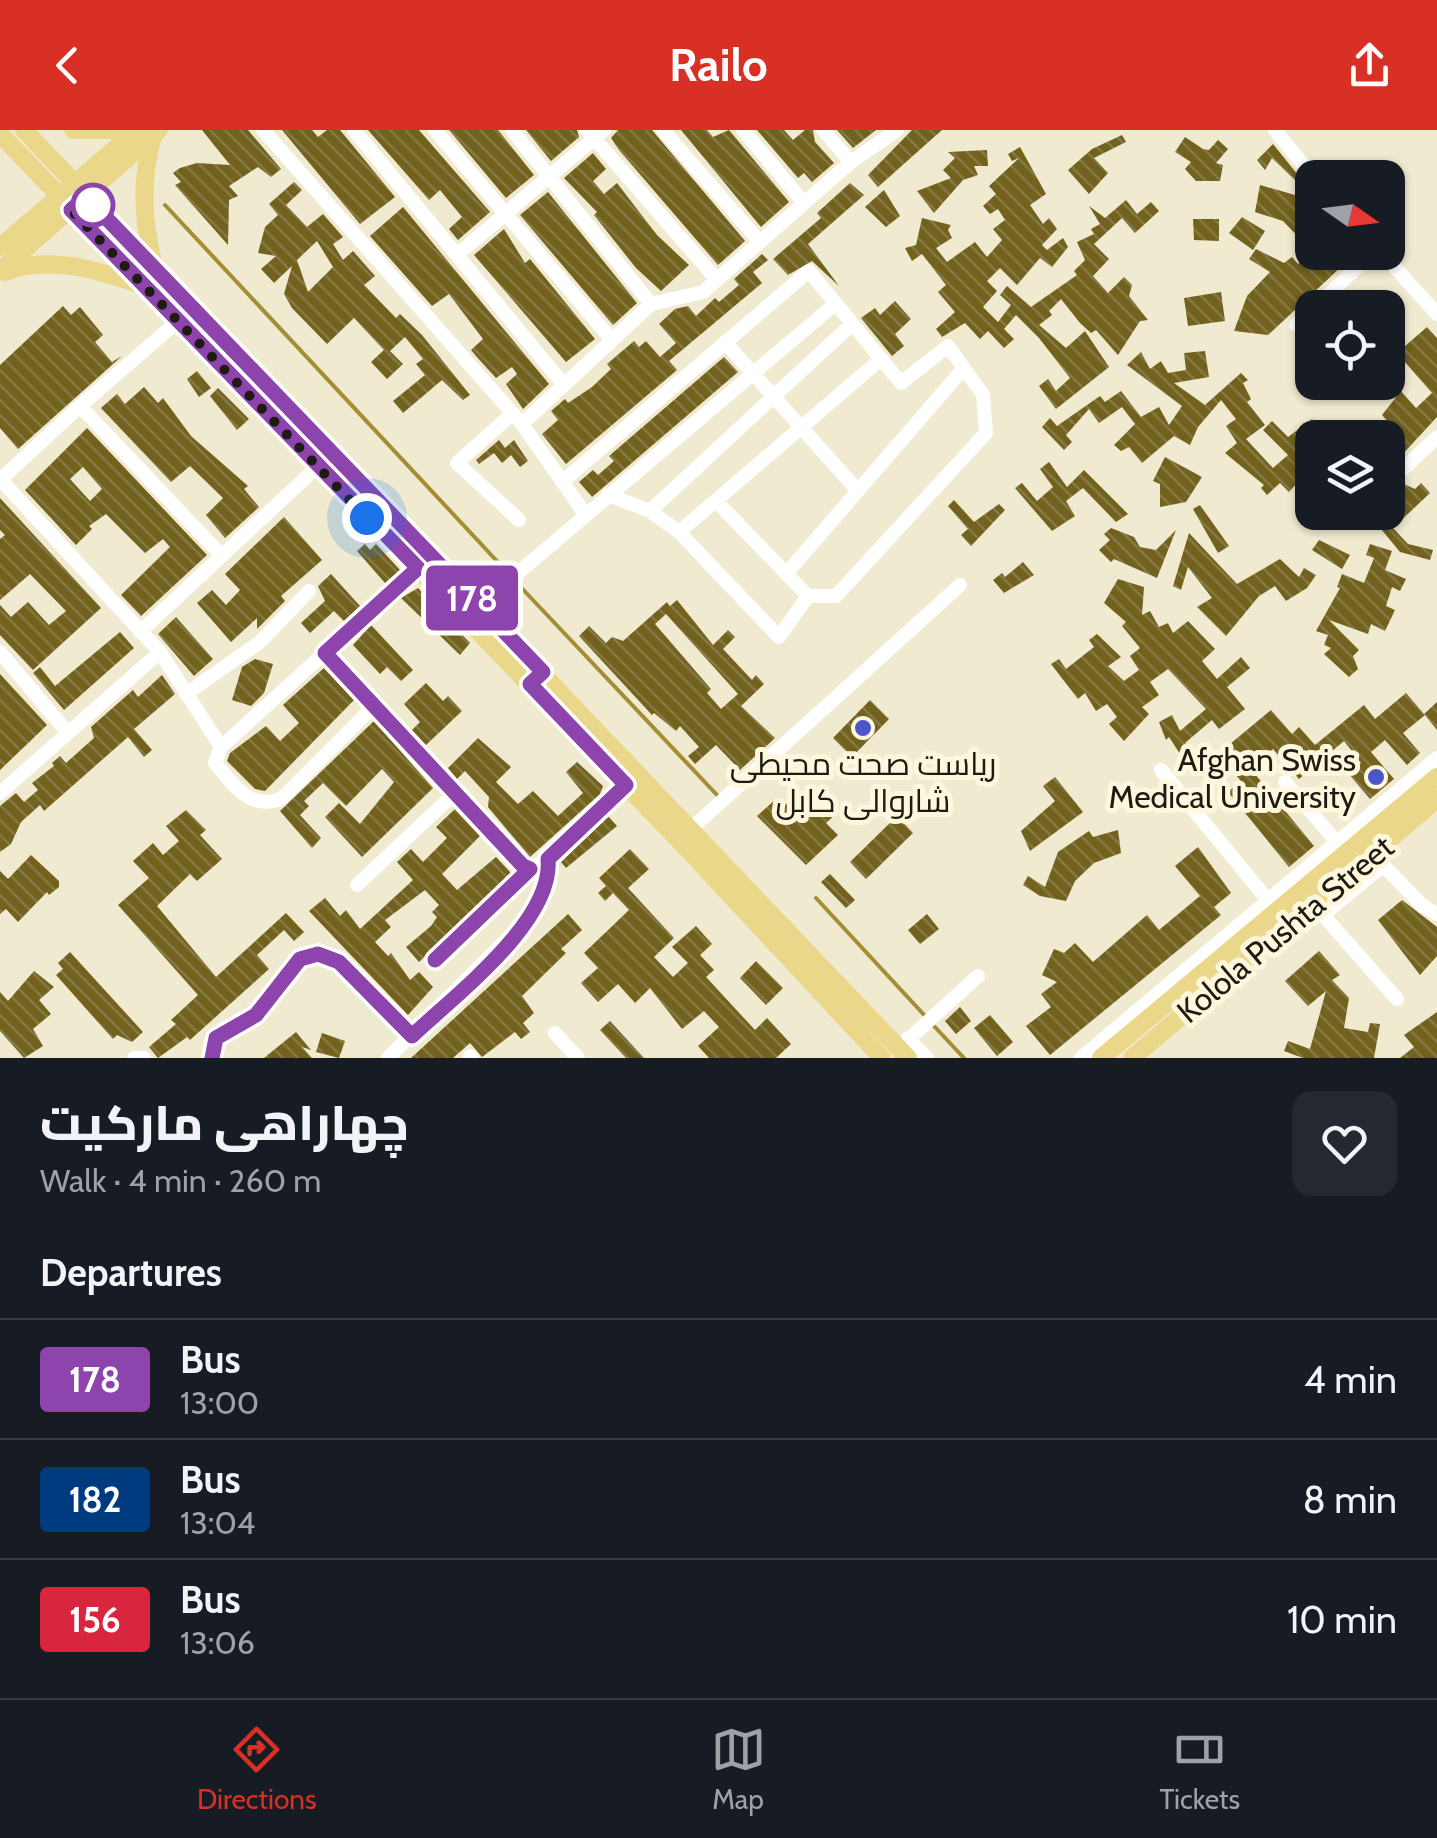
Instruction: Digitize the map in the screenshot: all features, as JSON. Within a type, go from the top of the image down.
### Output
[{"type":"main road","points":[[24,130],[479,606],[495,636]]},
{"type":"main road","points":[[73,130],[125,130]]},
{"type":"main road","points":[[0,247],[64,204],[150,132]]},
{"type":"main road","points":[[150,132],[142,200],[154,268]]},
{"type":"main road","points":[[0,134],[316,468],[692,828],[887,1051]]},
{"type":"main road","points":[[0,273],[64,204]]},
{"type":"main road","points":[[0,273],[22,265],[46,263],[103,272],[142,286]]},
{"type":"main road","points":[[536,678],[626,785],[887,1051]]},
{"type":"main road","points":[[1101,1058],[1272,905],[1437,778]]},
{"type":"main road","name":"Kolola Pushta Street","points":[[1132,1058],[1378,860],[1437,799]]},
{"type":"street","points":[[263,130],[517,419],[585,514]]},
{"type":"street","points":[[354,130],[564,385]]},
{"type":"street","points":[[435,130],[508,211],[612,339]]},
{"type":"street","points":[[512,130],[651,304]]},
{"type":"street","points":[[662,130],[760,242]]},
{"type":"street","points":[[743,130],[804,204]]},
{"type":"street","points":[[823,130],[851,162]]},
{"type":"street","points":[[519,520],[456,463],[564,385],[651,304],[703,292],[851,162],[897,130]]},
{"type":"street","points":[[1275,130],[1299,160]]},
{"type":"street","points":[[458,254],[595,133],[717,280]]},
{"type":"street","points":[[562,482],[809,270],[901,383],[948,346],[983,396],[986,433],[836,596],[808,596],[716,501]]},
{"type":"street","points":[[1333,290],[1354,270]]},
{"type":"street","points":[[1397,270],[1437,314]]},
{"type":"street","points":[[479,606],[835,304]]},
{"type":"street","points":[[177,322],[0,479],[160,652],[221,747]]},
{"type":"street","points":[[650,511],[852,324]]},
{"type":"street","points":[[725,342],[858,491]]},
{"type":"street","points":[[679,532],[880,359]]},
{"type":"street","points":[[786,574],[964,368]]},
{"type":"street","points":[[80,406],[220,555]]},
{"type":"street","points":[[1405,467],[1437,437]]},
{"type":"street","points":[[140,632],[316,468]]},
{"type":"street","points":[[608,495],[650,511],[679,532],[780,637],[808,596]]},
{"type":"street","points":[[374,706],[281,799],[268,804],[248,800],[215,763],[221,747],[418,568]]},
{"type":"street","points":[[692,828],[960,586]]},
{"type":"street","points":[[186,694],[260,642],[309,591]]},
{"type":"street","points":[[0,652],[68,733]]},
{"type":"street","points":[[0,793],[160,652]]},
{"type":"street","points":[[325,653],[523,866],[530,869]]},
{"type":"street","points":[[1081,1058],[1272,905],[1336,841],[1437,758]]},
{"type":"street","points":[[1162,770],[1272,905]]},
{"type":"street","points":[[1285,782],[1336,841]]},
{"type":"street","points":[[435,960],[626,785]]},
{"type":"street","points":[[357,885],[456,792]]},
{"type":"street","points":[[388,1058],[537,910],[550,876],[548,859]]},
{"type":"street","points":[[1397,999],[1323,916],[1378,860],[1423,906],[1437,914]]},
{"type":"street","points":[[212,1058],[216,1038],[256,1015],[300,959],[318,954],[339,962],[412,1036]]},
{"type":"street","points":[[887,1051],[978,976]]},
{"type":"street","points":[[555,1033],[578,1058]]},
{"type":"street","points":[[887,1051],[927,1058]]},
{"type":"street","points":[[134,1058],[144,1058]]},
{"type":"building","points":[[202,130],[248,130],[281,169],[271,177],[258,167],[229,186],[238,196],[229,200],[228,245],[175,185],[181,182],[173,173],[180,168],[197,163],[230,165]]},
{"type":"building","points":[[282,130],[312,130],[318,137],[327,130],[340,130],[395,197],[360,224]]},
{"type":"building","points":[[368,130],[419,130],[490,212],[458,240],[449,229],[462,217],[440,190],[429,200]]},
{"type":"building","points":[[449,130],[498,130],[534,175],[506,198]]},
{"type":"building","points":[[526,130],[577,130],[579,137],[551,161]]},
{"type":"building","points":[[618,130],[652,130],[745,241],[718,265],[619,150],[611,138]]},
{"type":"building","points":[[681,130],[707,130],[713,137],[729,130],[789,202],[761,227]]},
{"type":"building","points":[[757,130],[784,130],[793,140],[805,130],[813,130],[815,142],[834,163],[812,182],[804,173],[798,178]]},
{"type":"building","points":[[837,130],[876,130],[853,148]]},
{"type":"building","points":[[912,130],[942,130],[878,187],[868,175]]},
{"type":"building","points":[[1122,135],[1126,142],[1094,158],[1108,173],[1089,194],[1068,170],[1092,149]]},
{"type":"building","points":[[1185,137],[1203,149],[1209,150],[1218,140],[1228,149],[1216,163],[1223,165],[1220,181],[1196,181],[1185,169],[1191,162],[1175,152]]},
{"type":"building","points":[[1273,144],[1295,171],[1295,180],[1272,158],[1265,170],[1257,160]]},
{"type":"building","points":[[1020,147],[1046,194],[1030,205],[1043,224],[1049,218],[1057,229],[1042,245],[1047,250],[1063,238],[1068,247],[1052,267],[1040,258],[1017,285],[1000,268],[987,281],[997,291],[983,307],[998,322],[1011,305],[1000,295],[1007,286],[1031,307],[1077,275],[1074,271],[1085,260],[1077,242],[1094,234],[1091,229],[1100,224],[1089,206],[1105,218],[1126,200],[1137,214],[1151,202],[1159,211],[1135,233],[1122,218],[1094,244],[1109,259],[1093,276],[1108,293],[1124,277],[1132,285],[1129,296],[1148,320],[1140,321],[1118,355],[1096,330],[1091,333],[1080,323],[1061,299],[1049,311],[1052,315],[1039,325],[1066,348],[1085,331],[1109,367],[1056,409],[1039,386],[1048,379],[1056,391],[1070,378],[1039,338],[1016,315],[1004,329],[1014,339],[1004,348],[988,331],[980,339],[965,323],[942,337],[936,329],[955,312],[938,292],[946,285],[922,254],[912,261],[905,248],[916,245],[922,218],[951,225],[948,230],[952,238],[936,248],[947,262],[975,242],[987,257],[1002,240],[993,229],[1005,220],[998,209],[990,214],[983,206],[996,194],[989,186],[1019,158],[1012,161],[1008,154]]},
{"type":"building","points":[[987,150],[988,166],[974,166],[978,175],[963,180],[934,213],[917,191],[951,178],[943,170],[955,158],[948,152]]},
{"type":"building","points":[[593,153],[606,169],[593,181],[604,194],[617,183],[657,235],[689,265],[661,291],[636,268],[594,215],[597,212],[564,178]]},
{"type":"building","points":[[294,182],[302,190],[286,205],[307,227],[323,214],[343,237],[333,244],[343,260],[353,251],[375,276],[364,285],[396,318],[400,314],[422,335],[470,395],[463,400],[442,380],[403,413],[393,401],[425,375],[416,364],[423,359],[405,337],[390,351],[403,364],[387,379],[371,362],[384,350],[354,318],[327,344],[292,308],[284,294],[292,266],[274,283],[261,269],[276,256],[258,253],[265,227],[278,215],[269,204]],"holes":[[[317,241],[333,267],[308,292],[297,260]]]},
{"type":"building","points":[[850,183],[864,195],[808,244],[839,286],[812,261],[788,275],[773,259],[821,218],[817,213]]},
{"type":"building","points":[[1260,185],[1295,195],[1295,233],[1283,221],[1255,212]]},
{"type":"building","points":[[884,190],[900,216],[886,227],[865,207]]},
{"type":"building","points":[[548,192],[637,303],[613,325],[520,215]]},
{"type":"building","points":[[403,207],[549,384],[523,409],[506,384],[517,374],[512,367],[496,378],[476,356],[471,350],[483,339],[449,294],[432,306],[370,236]]},
{"type":"building","points":[[1242,217],[1265,231],[1253,250],[1229,233]]},
{"type":"building","points":[[1193,219],[1219,219],[1219,241],[1194,240]]},
{"type":"building","points":[[504,229],[525,263],[530,259],[595,339],[566,362],[474,255]]},
{"type":"building","points":[[1256,249],[1284,263],[1292,257],[1295,270],[1338,270],[1316,290],[1295,290],[1295,310],[1268,335],[1234,331],[1247,296],[1270,272],[1249,259]]},
{"type":"building","points":[[762,254],[768,260],[753,272],[762,283],[669,361],[677,370],[566,464],[542,434],[558,420],[551,411],[565,399],[568,403],[592,387],[611,369],[607,364],[634,341],[639,347],[646,341],[660,357],[676,343],[659,324],[675,309],[688,306],[696,316],[715,298],[719,302],[739,285],[734,279]]},
{"type":"building","points":[[1221,292],[1225,321],[1188,326],[1184,298]]},
{"type":"building","points":[[895,301],[911,319],[895,334],[904,346],[892,356],[861,318],[875,308],[880,315]]},
{"type":"building","points":[[63,306],[71,315],[80,307],[103,335],[95,342],[112,362],[122,356],[18,449],[0,428],[0,365]]},
{"type":"building","points":[[1427,327],[1437,338],[1437,417],[1405,452],[1405,420],[1386,420],[1382,415],[1394,400],[1405,400],[1405,396],[1416,408],[1432,393],[1405,362],[1405,346]]},
{"type":"building","points":[[1205,351],[1209,377],[1174,383],[1205,405],[1241,373],[1248,380],[1243,383],[1251,399],[1247,402],[1265,425],[1246,439],[1273,468],[1288,455],[1263,430],[1272,421],[1288,437],[1295,432],[1295,485],[1289,492],[1280,483],[1267,495],[1261,488],[1264,485],[1225,453],[1237,443],[1226,426],[1236,419],[1221,400],[1198,427],[1190,445],[1174,436],[1142,463],[1129,447],[1121,451],[1114,445],[1135,424],[1122,407],[1099,423],[1089,409],[1066,435],[1072,442],[1064,450],[1042,427],[1050,418],[1057,426],[1100,396],[1105,402],[1121,391],[1141,417],[1159,407],[1169,425],[1182,406],[1127,365],[1141,352],[1150,369],[1161,361],[1168,373],[1186,370],[1184,353]]},
{"type":"building","points":[[724,357],[738,372],[592,497],[579,482],[593,470],[598,475],[614,461],[609,456]]},
{"type":"building","points":[[197,371],[211,388],[199,397],[187,379]]},
{"type":"building","points":[[144,387],[158,403],[163,398],[191,436],[248,486],[244,489],[259,507],[225,538],[206,515],[223,498],[190,466],[171,482],[101,408],[117,394],[125,404]]},
{"type":"building","points":[[218,388],[249,419],[237,430],[210,396]]},
{"type":"building","points":[[87,428],[207,555],[141,616],[121,595],[170,547],[163,539],[145,553],[106,514],[89,526],[92,529],[76,545],[25,490]],"holes":[[[83,467],[102,489],[90,501],[70,479]]]},
{"type":"building","points":[[499,440],[505,448],[514,440],[528,461],[520,467],[511,455],[502,463],[494,453],[479,464],[476,460]]},
{"type":"building","points":[[1165,457],[1202,477],[1186,502],[1160,507],[1160,484],[1153,481]]},
{"type":"building","points":[[1049,462],[1067,487],[1084,470],[1128,514],[1116,522],[1083,488],[1066,501],[1075,516],[1052,531],[1015,488],[1022,483],[1037,501],[1053,487],[1040,469]]},
{"type":"building","points":[[1421,483],[1430,493],[1405,517],[1405,484],[1415,489]]},
{"type":"building","points":[[0,498],[101,608],[33,670],[0,635],[0,605],[11,617],[28,602],[49,625],[66,611],[30,574],[0,600],[0,539],[5,535],[0,530]]},
{"type":"building","points":[[954,500],[974,522],[999,504],[1005,510],[971,546],[961,535],[968,529],[948,506]]},
{"type":"building","points":[[1200,505],[1229,546],[1218,553],[1193,509]]},
{"type":"building","points":[[284,517],[322,560],[281,596],[285,601],[257,629],[257,618],[231,642],[197,603],[212,590],[226,605],[240,590],[225,574]]},
{"type":"building","points":[[1111,528],[1134,537],[1140,547],[1156,550],[1176,530],[1157,578],[1114,559],[1111,562],[1099,550],[1110,540],[1104,534]]},
{"type":"building","points":[[1382,530],[1395,530],[1408,544],[1433,550],[1430,560],[1400,552]]},
{"type":"building","points":[[1189,533],[1237,584],[1280,559],[1299,577],[1304,568],[1316,575],[1307,588],[1286,601],[1275,586],[1259,596],[1226,636],[1197,607],[1212,598],[1188,567],[1181,590],[1173,586]]},
{"type":"building","points":[[1319,540],[1350,555],[1342,569],[1312,550]]},
{"type":"building","points":[[365,544],[370,550],[376,544],[400,570],[385,583],[357,551]]},
{"type":"building","points":[[1370,544],[1392,551],[1385,570],[1406,579],[1400,591],[1392,587],[1386,606],[1395,610],[1385,631],[1371,624],[1368,634],[1329,620],[1359,650],[1353,656],[1358,669],[1349,677],[1324,654],[1331,648],[1324,645],[1328,635],[1316,631],[1340,588],[1337,587],[1342,574],[1364,583],[1374,558],[1366,555]]},
{"type":"building","points":[[1023,562],[1034,575],[1004,593],[993,580],[1002,573],[1005,577]]},
{"type":"building","points":[[331,574],[360,606],[344,621],[334,611],[310,633],[301,623],[325,601],[318,586]]},
{"type":"building","points":[[1118,579],[1144,587],[1142,615],[1150,611],[1159,627],[1168,623],[1173,633],[1188,621],[1215,649],[1202,661],[1217,679],[1241,657],[1250,668],[1227,687],[1245,709],[1219,729],[1212,720],[1185,743],[1191,751],[1182,757],[1169,737],[1166,740],[1159,722],[1172,715],[1180,731],[1206,709],[1168,669],[1150,682],[1159,695],[1142,707],[1149,714],[1124,741],[1109,724],[1117,717],[1107,704],[1096,711],[1085,693],[1078,699],[1051,664],[1059,659],[1066,669],[1094,647],[1089,640],[1097,634],[1121,657],[1108,666],[1124,681],[1139,670],[1130,656],[1140,648],[1122,626],[1126,622],[1104,603]]},
{"type":"building","points":[[418,588],[470,643],[460,655],[401,598]]},
{"type":"building","points":[[677,600],[713,645],[728,630],[735,637],[723,649],[752,680],[756,675],[764,684],[741,706],[775,738],[740,770],[716,745],[695,764],[688,756],[699,747],[680,726],[676,731],[652,715],[579,636],[589,626],[606,643],[612,637],[623,641],[667,602],[670,606]],"holes":[[[666,614],[738,694],[721,709],[707,693],[711,689],[655,624]]]},
{"type":"building","points":[[176,617],[213,659],[194,676],[158,634]]},
{"type":"building","points":[[371,625],[413,670],[401,681],[387,667],[380,674],[353,645]]},
{"type":"building","points":[[120,632],[134,648],[64,710],[33,673],[40,667],[55,686]]},
{"type":"building","points":[[255,659],[273,664],[264,693],[251,706],[232,700],[242,667]]},
{"type":"building","points":[[324,668],[354,700],[265,791],[255,789],[227,761],[230,753],[266,726],[280,741],[299,723],[283,705]]},
{"type":"building","points":[[0,674],[47,725],[0,770]]},
{"type":"building","points":[[162,675],[175,694],[134,729],[152,750],[144,757],[128,737],[44,811],[40,805],[21,822],[11,844],[0,852],[0,806],[16,793],[24,802],[38,790],[32,783],[54,766],[52,763],[60,756],[66,763],[94,738],[91,727],[133,690],[138,697]]},
{"type":"building","points":[[426,683],[443,701],[448,696],[462,711],[426,745],[412,730],[420,722],[404,704]]},
{"type":"building","points":[[1406,693],[1424,714],[1437,702],[1437,730],[1425,715],[1403,733],[1420,753],[1407,765],[1385,740],[1371,752],[1394,779],[1370,799],[1348,773],[1361,763],[1344,741],[1299,779],[1273,749],[1250,768],[1314,846],[1289,867],[1228,792],[1241,781],[1218,754],[1271,710],[1292,734],[1299,727],[1315,745],[1364,705],[1375,719]]},
{"type":"building","points":[[870,700],[889,719],[852,757],[833,738]]},
{"type":"building","points":[[374,721],[433,788],[362,857],[325,817],[339,803],[360,824],[394,782],[382,769],[346,806],[323,783],[304,801],[309,806],[300,815],[321,838],[312,848],[280,811]]},
{"type":"building","points":[[478,738],[511,767],[496,782],[518,804],[533,791],[558,816],[583,793],[566,772],[577,762],[603,786],[600,794],[530,857],[488,807],[489,797],[465,771],[457,779],[448,768]]},
{"type":"building","points":[[1055,777],[1083,812],[1030,851],[1021,831],[1055,801],[1043,786]]},
{"type":"building","points":[[794,797],[808,812],[824,797],[838,812],[826,823],[838,835],[806,865],[757,816],[776,799],[783,807]]},
{"type":"building","points":[[455,809],[480,836],[442,874],[457,890],[496,857],[511,873],[419,962],[406,947],[431,926],[437,917],[432,912],[439,905],[425,890],[385,920],[391,927],[375,942],[388,956],[391,953],[410,980],[419,972],[433,987],[408,1015],[309,911],[325,898],[340,916],[346,910],[360,929],[413,880],[397,862],[411,849],[423,862],[447,838],[436,827]]},
{"type":"building","points":[[186,810],[206,830],[200,835],[222,859],[197,881],[190,874],[157,906],[216,977],[286,913],[304,932],[294,941],[284,930],[257,955],[269,969],[190,1040],[187,1037],[158,1058],[149,1047],[176,1024],[171,1020],[198,995],[118,905],[149,878],[133,861],[153,843],[163,855],[179,841],[166,826]]},
{"type":"building","points":[[608,816],[617,826],[566,868],[561,862]]},
{"type":"building","points":[[897,816],[913,833],[866,879],[850,862]]},
{"type":"building","points":[[1118,830],[1121,853],[1094,863],[1075,881],[1066,901],[1040,896],[1023,885],[1028,876],[1045,887],[1058,852],[1089,831],[1093,837]]},
{"type":"building","points":[[1198,847],[1231,893],[1214,907],[1221,915],[1050,1055],[1026,1026],[1051,1007],[1041,994],[1057,982],[1042,975],[1054,949],[1064,953],[1075,943],[1093,962],[1147,915],[1159,930],[1200,896],[1175,866]]},
{"type":"building","points":[[630,849],[649,869],[628,888],[674,938],[654,957],[673,977],[688,963],[672,947],[696,926],[712,944],[700,955],[714,970],[706,977],[755,1030],[767,1018],[791,1044],[776,1058],[709,1058],[698,1046],[719,1027],[704,1011],[682,1029],[650,988],[635,1003],[618,984],[598,1002],[581,983],[598,968],[584,953],[629,910],[613,893],[605,901],[598,893],[606,886],[599,878]]},
{"type":"building","points":[[31,855],[59,881],[59,887],[49,895],[47,892],[18,922],[6,909],[0,914],[0,871],[8,879]]},
{"type":"building","points":[[830,874],[855,900],[846,908],[821,882]]},
{"type":"building","points":[[1402,900],[1437,927],[1437,956],[1420,975],[1378,920]]},
{"type":"building","points":[[568,914],[582,930],[561,949],[566,953],[522,996],[534,1013],[523,1023],[530,1032],[521,1039],[515,1032],[482,1057],[470,1043],[453,1058],[411,1058]]},
{"type":"building","points":[[927,914],[939,929],[920,944],[908,930]]},
{"type":"building","points":[[1319,951],[1340,975],[1332,980],[1349,998],[1344,1028],[1368,1032],[1370,1023],[1380,1024],[1374,1058],[1303,1058],[1284,1051],[1288,1041],[1310,1049],[1326,991],[1308,1006],[1285,981]]},
{"type":"building","points":[[70,952],[143,1032],[132,1042],[117,1035],[113,1039],[56,975],[63,969],[58,963]]},
{"type":"building","points":[[756,961],[783,988],[766,1005],[740,978]]},
{"type":"building","points":[[34,971],[54,987],[39,1000],[51,1014],[33,1029],[43,1046],[24,1058],[0,1031],[0,992],[8,1001]]},
{"type":"building","points":[[960,1007],[971,1021],[956,1034],[945,1021]]},
{"type":"building","points":[[1437,1012],[1437,1058],[1400,1058],[1414,1047],[1404,1035]]},
{"type":"building","points":[[990,1015],[1013,1042],[997,1056],[974,1028]]},
{"type":"building","points":[[610,1021],[644,1058],[626,1058],[600,1030]]},
{"type":"building","points":[[296,1032],[311,1050],[302,1047],[312,1058],[264,1058]]},
{"type":"building","points":[[322,1033],[345,1041],[339,1058],[316,1052]]},
{"type":"waterway","points":[[165,205],[509,574]]},
{"type":"waterway","points":[[515,581],[718,796]]},
{"type":"waterway","points":[[816,898],[927,1018]]},
{"type":"waterway","points":[[933,1025],[964,1058]]},
{"type":"bus line","name":"178","points":[[212,1058],[211,1047],[216,1038],[256,1015],[300,959],[318,954],[339,962],[412,1036],[537,910],[550,876],[548,859],[626,785],[530,684],[543,672],[86,197],[71,210],[316,468],[418,568],[325,653],[523,866],[530,869],[435,960]]},
{"type":"place","name":"ریاست صحت محیطی شاروالی کابل","points":[[863,728]]},
{"type":"place","name":"Afghan Swiss Medical University","points":[[1376,777]]},
{"type":"route","points":[[93,205],[86,197],[71,210],[367,518]]}]
